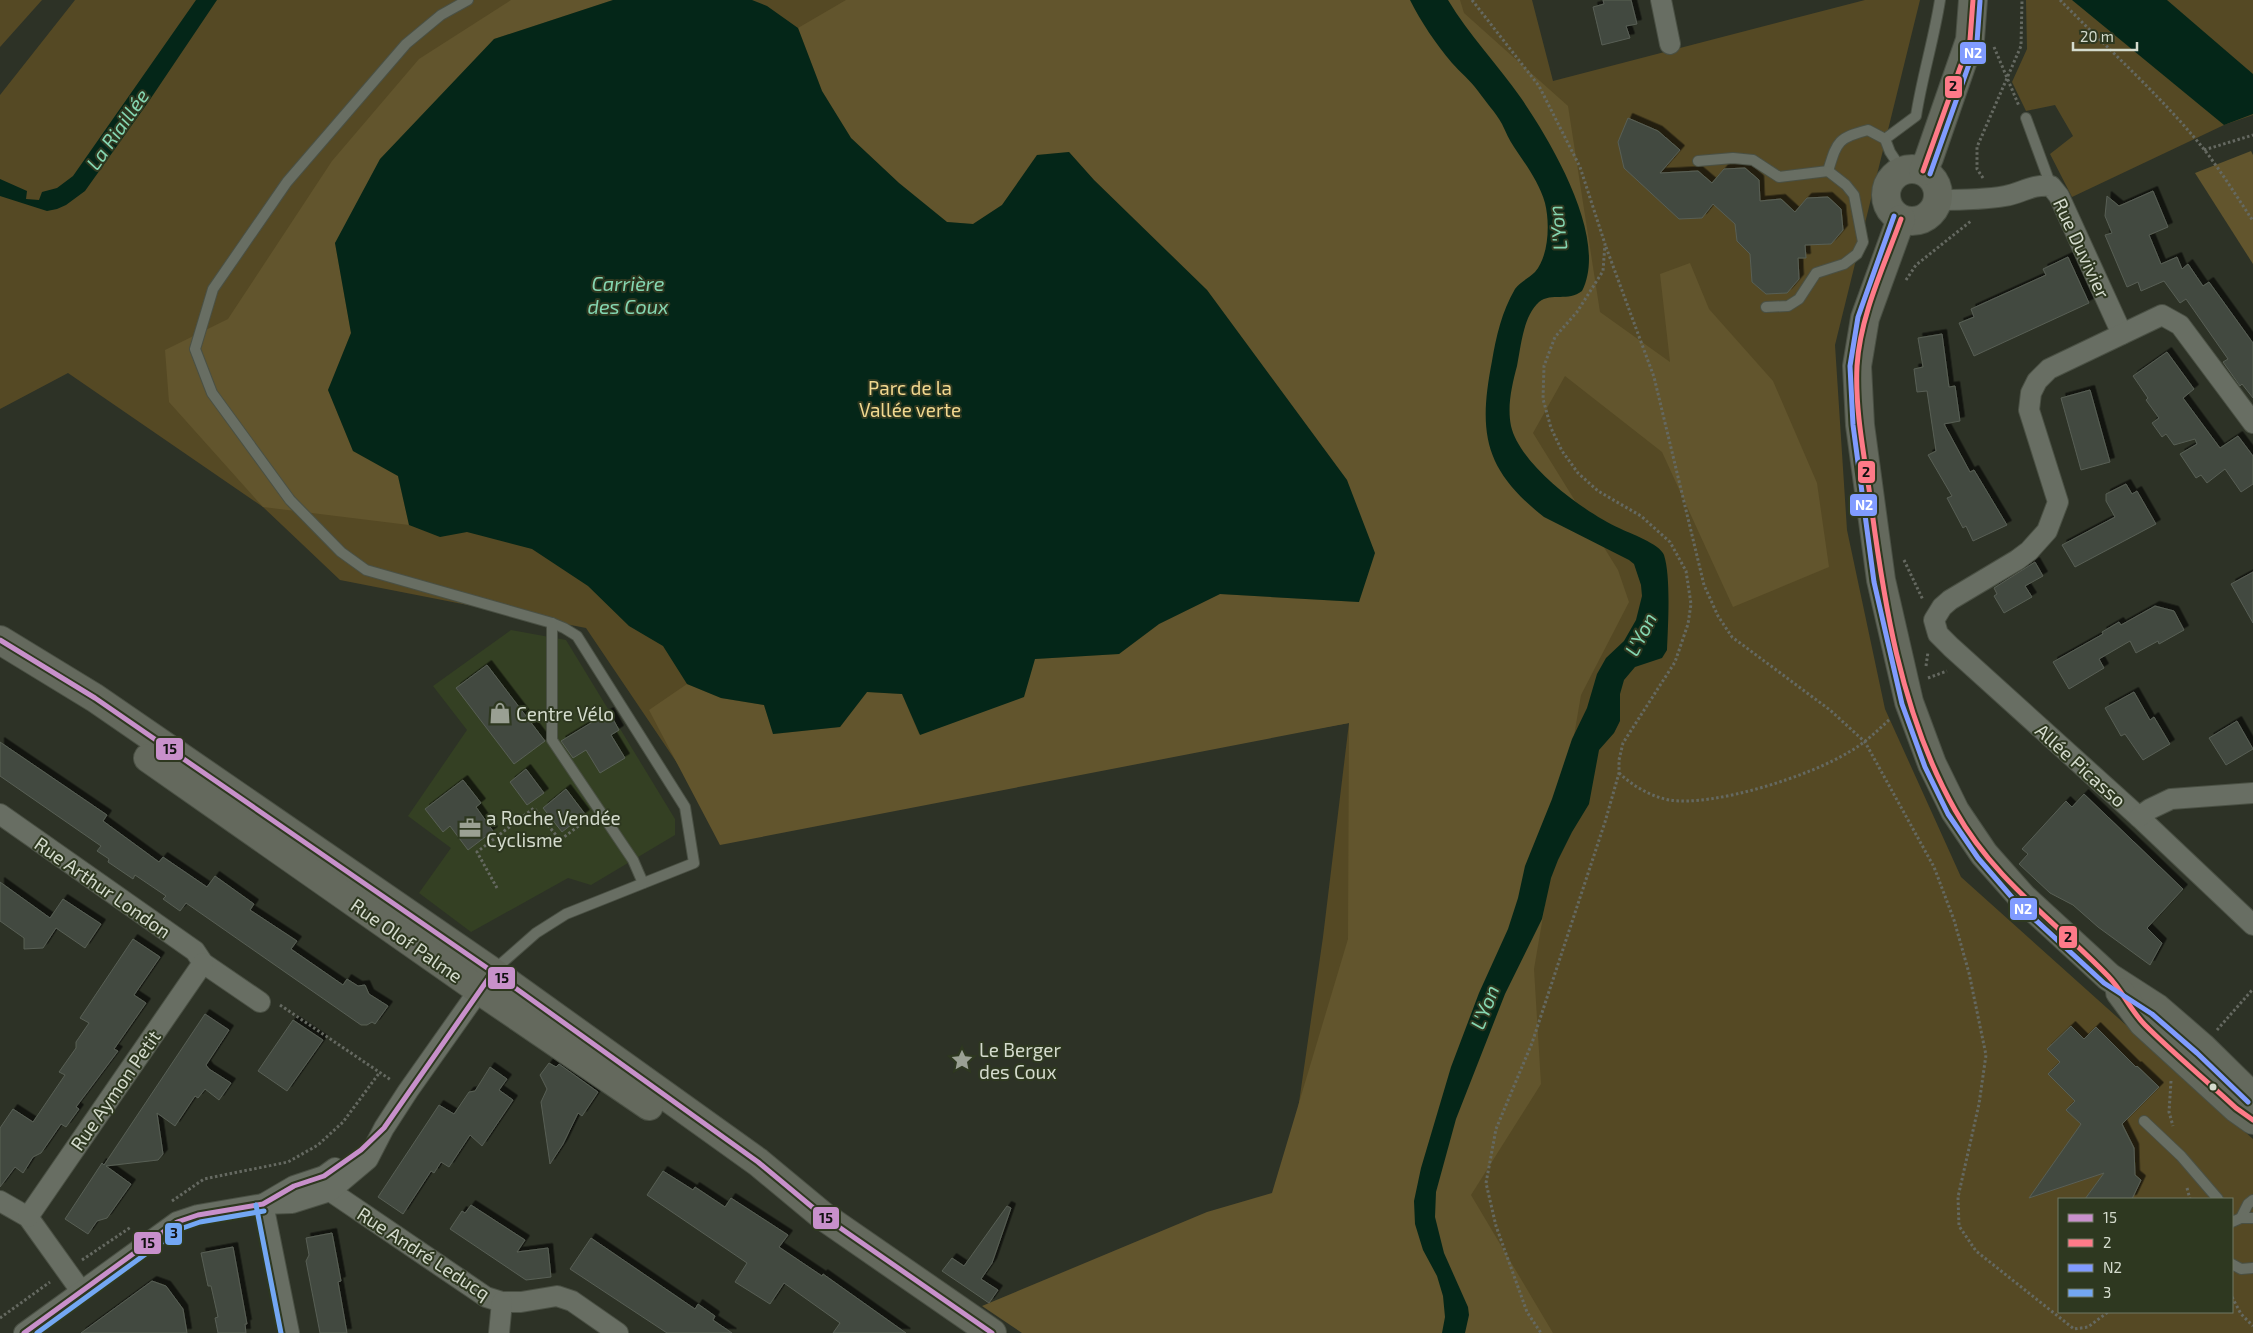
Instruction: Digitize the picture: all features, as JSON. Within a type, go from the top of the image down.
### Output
[{"type":"main road","points":[[1912,170],[1931,176],[1937,186],[1938,200],[1932,212],[1924,218],[1912,221],[1902,219],[1891,212],[1886,202],[1886,188],[1892,177],[1912,170],[1929,158],[1970,40],[1974,0]]},
{"type":"main road","points":[[1902,219],[1865,318],[1857,366],[1860,425],[1881,580],[1907,693],[1932,764],[1955,812],[1984,854],[2022,896],[2108,977],[2143,1023],[2236,1108],[2253,1120]]},
{"type":"main road","name":"Rue Olof Palme","points":[[0,640],[95,698],[486,981],[747,1174],[823,1216],[992,1333]]},
{"type":"main road","name":"Rue Olof Palme","points":[[0,649],[84,712],[486,981]]},
{"type":"main road","points":[[2108,977],[2157,1008],[2202,1047],[2253,1097]]},
{"type":"street","points":[[1661,0],[1670,44]]},
{"type":"street","name":"Rue Duvivier","points":[[1938,200],[1988,199],[2008,196],[2039,185],[2051,186],[2059,196],[2122,334]]},
{"type":"street","points":[[1943,607],[2029,552],[2047,530],[2058,502],[2029,410],[2031,394],[2037,381],[2049,370],[2162,315],[2180,324],[2253,423]]},
{"type":"street","name":"Allée Picasso","points":[[1943,607],[1934,620],[1938,634],[2139,817],[2253,926]]},
{"type":"street","points":[[2139,817],[2150,809],[2171,799],[2253,793]]},
{"type":"street","name":"Rue Arthur London","points":[[0,814],[195,951],[203,963],[260,1002]]},
{"type":"street","name":"Rue Aymon Petit","points":[[28,1217],[203,963]]},
{"type":"street","points":[[24,1333],[177,1222],[198,1214],[263,1204],[292,1203],[368,1159],[384,1128],[408,1091],[486,981]]},
{"type":"street","name":"Rue André Leducq","points":[[327,1183],[486,1297],[502,1302],[521,1302],[557,1296],[572,1301],[618,1333]]},
{"type":"street","points":[[0,1201],[28,1217],[81,1291]]},
{"type":"street","points":[[263,1204],[289,1333]]},
{"type":"street","points":[[499,1333],[502,1302]]},
{"type":"lane","points":[[468,0],[441,15],[406,44],[287,182],[213,288],[195,349],[212,393],[290,500],[341,552],[366,570],[552,623],[577,636],[685,807],[694,864],[566,914],[536,933],[486,981]]},
{"type":"lane","points":[[1885,139],[1916,116],[1940,0]]},
{"type":"lane","points":[[2026,118],[2051,186]]},
{"type":"lane","points":[[1828,172],[1836,146],[1848,135],[1868,130],[1885,139],[1890,152],[1912,170]]},
{"type":"lane","points":[[1698,161],[1733,158],[1753,160],[1779,177],[1828,172],[1846,185],[1854,195],[1863,242],[1857,254],[1844,264],[1816,273],[1799,299],[1788,306],[1766,307]]},
{"type":"lane","points":[[552,623],[552,740],[633,860],[643,883]]},
{"type":"lane","points":[[2144,1120],[2181,1156],[2217,1198]]},
{"type":"lane","points":[[2235,1220],[2253,1200]]},
{"type":"lane","points":[[2235,1220],[2253,1218]]},
{"type":"lane","points":[[2233,1265],[2241,1269],[2253,1268]]},
{"type":"path","points":[[1472,0],[1539,86],[1580,167],[1605,244],[1654,377],[1704,585],[1718,616],[1732,637],[1830,710],[1865,742],[1934,867],[1954,920],[1969,973],[1986,1055],[1980,1104],[1958,1197],[1959,1226],[1976,1250],[2074,1329],[2088,1327],[2107,1313]]},
{"type":"path","points":[[1987,185],[1976,169],[1976,147],[2021,46],[2022,0]]},
{"type":"path","points":[[2060,0],[2120,62],[2162,101],[2204,150],[2253,221]]},
{"type":"path","points":[[1994,46],[2014,96],[2026,118]]},
{"type":"path","points":[[2204,150],[2253,135]]},
{"type":"path","points":[[1905,281],[1916,265],[1963,226],[1976,218]]},
{"type":"path","points":[[1541,1333],[1527,1312],[1496,1226],[1486,1184],[1496,1129],[1532,1043],[1619,773],[1619,760],[1623,744],[1676,662],[1688,624],[1691,604],[1686,571],[1670,542],[1641,516],[1598,492],[1578,473],[1562,451],[1551,428],[1543,399],[1544,366],[1556,337],[1577,312],[1603,271],[1605,244]]},
{"type":"path","points":[[1901,554],[1925,604],[1943,607]]},
{"type":"path","points":[[1619,773],[1647,793],[1667,799],[1686,801],[1706,799],[1800,774],[1829,763],[1865,742],[1907,693],[1966,661]]},
{"type":"path","points":[[496,888],[477,852],[534,808],[560,840],[599,810]]},
{"type":"path","points":[[260,1002],[269,998],[408,1091]]},
{"type":"path","points":[[2233,1300],[2241,1314],[2253,1326]]},
{"type":"shaded area","points":[[511,0],[613,0],[494,39],[335,243],[351,333],[328,390],[353,451],[398,476],[409,525],[263,507],[169,402],[165,350],[228,319],[332,161],[419,59]]},
{"type":"shaded area","points":[[846,0],[1460,0],[1464,13],[1568,106],[1600,312],[1670,362],[1660,274],[1690,263],[1709,309],[1773,381],[1817,483],[1829,567],[1733,607],[1662,452],[1565,376],[1533,433],[1618,570],[1629,602],[1581,695],[1534,969],[1541,1084],[1471,1195],[1553,1333],[1022,1333],[982,1306],[1207,1212],[1272,1193],[1348,939],[1349,723],[720,845],[649,710],[687,684],[721,698],[764,705],[774,734],[840,727],[867,692],[902,694],[919,734],[1035,659],[1119,654],[1159,624],[1220,594],[1359,602],[1347,480],[1207,290],[1094,180],[1069,152],[1037,155],[1002,205],[973,224],[947,222],[899,183],[851,138],[822,91],[798,28]]},
{"type":"shaded area","points":[[2251,151],[2253,155],[2253,264],[2195,173]]},
{"type":"shaded area","points":[[511,630],[566,640],[675,819],[675,835],[591,885],[568,878],[471,932],[419,893],[451,848],[408,816],[467,730],[433,686]]},
{"type":"green space","points":[[0,0],[42,0],[0,47]]},
{"type":"green space","name":"Parc de la Vallée verte","points":[[75,0],[1532,0],[1553,81],[1865,0],[1920,0],[1835,345],[1847,530],[1885,709],[1961,877],[2253,1139],[2253,1333],[1099,1333],[1285,1199],[1323,937],[1349,723],[725,834],[586,628],[340,580],[263,507],[68,373],[0,409],[0,95]]},
{"type":"green space","points":[[2026,0],[2253,0],[2253,115],[2224,125],[2072,197],[2050,154],[2073,136],[2055,105],[2026,111],[2012,82],[2027,49]]},
{"type":"water","name":"La Riaillée","points":[[196,0],[217,0],[85,191],[66,205],[47,211],[0,196],[0,179],[27,191],[26,199],[39,200],[42,192],[57,188],[73,176]]},
{"type":"water","name":"Carrière des Coux","points":[[613,0],[752,0],[767,6],[798,28],[822,91],[851,138],[899,183],[947,222],[973,224],[1002,205],[1037,155],[1069,152],[1094,180],[1207,290],[1347,480],[1375,553],[1359,602],[1220,594],[1159,624],[1119,654],[1035,659],[1024,697],[920,735],[902,694],[867,692],[840,727],[773,734],[764,705],[721,698],[687,684],[663,646],[629,626],[588,586],[532,549],[467,532],[440,537],[409,525],[398,476],[353,451],[328,390],[351,333],[335,243],[380,159],[494,39]]},
{"type":"water","name":"L'Yon","points":[[1410,0],[1448,0],[1521,98],[1547,139],[1573,191],[1582,218],[1588,245],[1588,269],[1582,291],[1571,296],[1544,299],[1534,308],[1526,323],[1510,403],[1511,426],[1517,441],[1540,471],[1572,499],[1605,521],[1657,547],[1664,555],[1668,576],[1667,650],[1662,658],[1635,667],[1624,680],[1620,694],[1620,721],[1614,733],[1599,750],[1589,804],[1558,860],[1551,878],[1542,919],[1505,994],[1456,1119],[1436,1192],[1435,1217],[1444,1253],[1468,1307],[1469,1315],[1465,1333],[1442,1333],[1445,1317],[1443,1296],[1437,1276],[1423,1250],[1415,1224],[1414,1201],[1421,1168],[1451,1067],[1479,993],[1508,929],[1518,898],[1525,866],[1552,799],[1572,739],[1587,708],[1597,674],[1606,658],[1624,641],[1636,620],[1642,596],[1641,585],[1634,564],[1544,517],[1524,500],[1497,466],[1486,430],[1488,386],[1494,352],[1506,306],[1519,284],[1535,272],[1540,265],[1546,248],[1547,211],[1536,181],[1511,142],[1500,120],[1475,87],[1440,48]]},
{"type":"water","points":[[2072,0],[2167,0],[2253,74],[2253,114],[2224,125]]},
{"type":"building","points":[[1603,0],[1631,0],[1637,24],[1626,26],[1630,38],[1602,45],[1593,7],[1604,4]]},
{"type":"building","points":[[1628,118],[1658,131],[1680,150],[1660,173],[1698,171],[1712,183],[1724,169],[1745,168],[1759,180],[1760,201],[1781,199],[1795,212],[1807,198],[1828,197],[1841,209],[1843,230],[1831,244],[1805,245],[1806,258],[1798,258],[1799,279],[1787,293],[1766,294],[1752,282],[1750,254],[1737,241],[1735,224],[1713,204],[1702,218],[1679,219],[1624,168],[1618,142]]},
{"type":"building","points":[[2153,191],[2168,227],[2149,235],[2161,264],[2177,257],[2182,269],[2188,264],[2203,286],[2209,282],[2253,343],[2253,398],[2242,384],[2240,386],[2223,362],[2228,359],[2186,299],[2180,303],[2164,281],[2141,291],[2138,282],[2127,287],[2105,235],[2112,233],[2105,216],[2107,196],[2119,206]]},
{"type":"building","points":[[2068,257],[2089,303],[1974,356],[1959,323],[1974,317],[1971,309],[2046,275],[2043,269]]},
{"type":"building","points":[[1942,334],[1949,387],[1955,386],[1960,421],[1944,424],[1970,472],[1974,470],[2007,525],[1973,541],[1966,526],[1963,528],[1947,498],[1952,496],[1928,455],[1936,451],[1927,391],[1917,392],[1914,369],[1923,367],[1918,338]]},
{"type":"building","points":[[2167,352],[2194,389],[2183,398],[2220,448],[2238,436],[2253,456],[2253,484],[2241,492],[2225,469],[2207,483],[2201,475],[2196,478],[2180,454],[2197,444],[2195,439],[2174,445],[2166,434],[2162,437],[2152,423],[2159,418],[2146,400],[2148,398],[2133,376]]},
{"type":"building","points":[[2090,390],[2110,462],[2081,470],[2061,398]]},
{"type":"building","points":[[2126,484],[2132,494],[2137,491],[2156,524],[2075,567],[2062,545],[2115,517],[2106,501],[2106,494]]},
{"type":"building","points":[[2035,562],[2043,576],[2025,586],[2032,597],[2004,613],[1994,596],[1997,594],[1994,588]]},
{"type":"building","points":[[2253,572],[2253,623],[2231,584]]},
{"type":"building","points":[[2155,606],[2174,611],[2184,630],[2159,644],[2158,641],[2136,653],[2130,641],[2099,659],[2104,668],[2069,689],[2053,662],[2103,634],[2102,632],[2119,622],[2121,625]]},
{"type":"building","points":[[487,665],[545,741],[514,764],[456,688]]},
{"type":"building","points":[[2134,692],[2150,720],[2154,717],[2170,744],[2143,760],[2125,734],[2121,736],[2105,708]]},
{"type":"building","points":[[609,712],[619,730],[611,735],[625,758],[600,773],[586,750],[573,758],[561,741]]},
{"type":"building","points":[[2237,721],[2253,749],[2226,765],[2209,738]]},
{"type":"building","points":[[0,742],[107,815],[103,821],[159,862],[163,857],[207,887],[215,876],[254,904],[250,910],[297,941],[291,949],[343,985],[347,979],[358,986],[365,985],[369,994],[388,1006],[375,1024],[372,1022],[367,1025],[361,1025],[186,903],[180,911],[163,899],[166,896],[135,875],[133,879],[108,862],[109,859],[97,851],[101,846],[0,776]]},
{"type":"building","points":[[526,769],[544,793],[527,805],[510,782]]},
{"type":"building","points":[[463,780],[481,803],[476,807],[493,831],[468,850],[450,826],[443,832],[425,809]]},
{"type":"building","points":[[566,789],[585,814],[562,832],[543,808]]},
{"type":"building","points":[[2084,794],[2183,889],[2147,928],[2162,943],[2150,965],[2098,927],[2073,905],[2050,893],[2019,864],[2028,854],[2022,849],[2066,801],[2072,807]]},
{"type":"building","points":[[0,882],[50,918],[63,899],[101,924],[85,948],[56,928],[43,948],[24,949],[24,938],[0,921]]},
{"type":"building","points":[[133,939],[160,957],[134,995],[146,1003],[114,1049],[118,1051],[76,1107],[79,1109],[66,1127],[61,1124],[41,1153],[33,1157],[23,1173],[15,1167],[0,1187],[0,1128],[13,1109],[33,1122],[65,1075],[59,1072],[76,1048],[76,1042],[89,1023],[80,1018]]},
{"type":"building","points":[[205,1014],[229,1030],[206,1065],[231,1083],[219,1100],[205,1089],[198,1098],[195,1096],[175,1126],[157,1113],[163,1154],[158,1160],[106,1166],[131,1184],[107,1218],[97,1221],[88,1234],[65,1219],[102,1163],[104,1165]]},
{"type":"building","points":[[293,1020],[323,1040],[287,1091],[258,1071]]},
{"type":"building","points":[[2071,1026],[2084,1039],[2096,1027],[2159,1087],[2122,1124],[2134,1148],[2135,1175],[2141,1180],[2132,1198],[2086,1198],[2104,1173],[2029,1198],[2081,1124],[2066,1110],[2075,1101],[2048,1074],[2060,1062],[2047,1049]]},
{"type":"building","points":[[549,1063],[556,1067],[559,1064],[598,1092],[582,1116],[578,1113],[563,1144],[550,1164],[541,1102],[547,1089],[540,1075]]},
{"type":"building","points":[[490,1067],[507,1079],[499,1090],[513,1100],[482,1146],[470,1135],[449,1167],[441,1162],[434,1173],[431,1171],[403,1214],[378,1197],[439,1105],[454,1114],[469,1092],[475,1091]]},
{"type":"building","points":[[663,1171],[693,1190],[695,1187],[725,1207],[731,1198],[788,1235],[779,1247],[822,1276],[823,1274],[906,1333],[833,1333],[840,1323],[784,1283],[770,1304],[735,1282],[747,1263],[647,1195]]},
{"type":"building","points":[[471,1205],[525,1240],[517,1252],[548,1248],[551,1277],[526,1280],[450,1229],[462,1211],[465,1213]]},
{"type":"building","points":[[1007,1206],[1011,1208],[992,1263],[981,1279],[998,1290],[989,1303],[942,1271],[952,1258],[964,1266]]},
{"type":"building","points":[[332,1233],[341,1281],[338,1282],[347,1333],[320,1333],[306,1261],[309,1255],[306,1238]]},
{"type":"building","points":[[591,1238],[695,1309],[698,1304],[715,1316],[713,1320],[732,1333],[667,1333],[570,1269]]},
{"type":"building","points":[[233,1247],[247,1324],[245,1324],[246,1333],[218,1333],[215,1318],[218,1317],[211,1286],[208,1286],[201,1253]]},
{"type":"building","points":[[152,1281],[166,1286],[183,1309],[187,1333],[81,1333]]},
{"type":"transit line","name":"2","points":[[1923,171],[1970,40],[1973,0]]},
{"type":"transit line","name":"N2","points":[[1930,174],[1977,42],[1980,1]]},
{"type":"transit line","name":"N2","points":[[1894,216],[1858,317],[1850,366],[1853,425],[1874,582],[1902,704],[1925,767],[1948,814],[1978,858],[2016,902],[2104,983],[2152,1014],[2197,1053],[2248,1102]]},
{"type":"transit line","name":"2","points":[[1901,219],[1874,291],[1863,329],[1857,366],[1857,397],[1862,443],[1888,613],[1907,695],[1920,734],[1936,773],[1955,810],[1971,835],[2006,879],[2108,976],[2145,1025],[2236,1108],[2253,1120]]},
{"type":"transit line","name":"15","points":[[0,640],[95,698],[493,972],[758,1162],[823,1216],[992,1333]]},
{"type":"transit line","name":"15","points":[[24,1333],[177,1222],[198,1215],[263,1204],[294,1186],[324,1176],[361,1150],[384,1128],[493,972]]},
{"type":"transit line","name":"3","points":[[256,1205],[281,1333]]},
{"type":"transit line","name":"3","points":[[37,1333],[180,1229],[200,1222],[264,1211]]},
{"type":"place","name":"Centre Vélo","points":[[500,713]]},
{"type":"place","name":"a Roche Vendée Cyclisme","points":[[470,828]]},
{"type":"place","name":"Le Berger des Coux","points":[[962,1060]]}]
